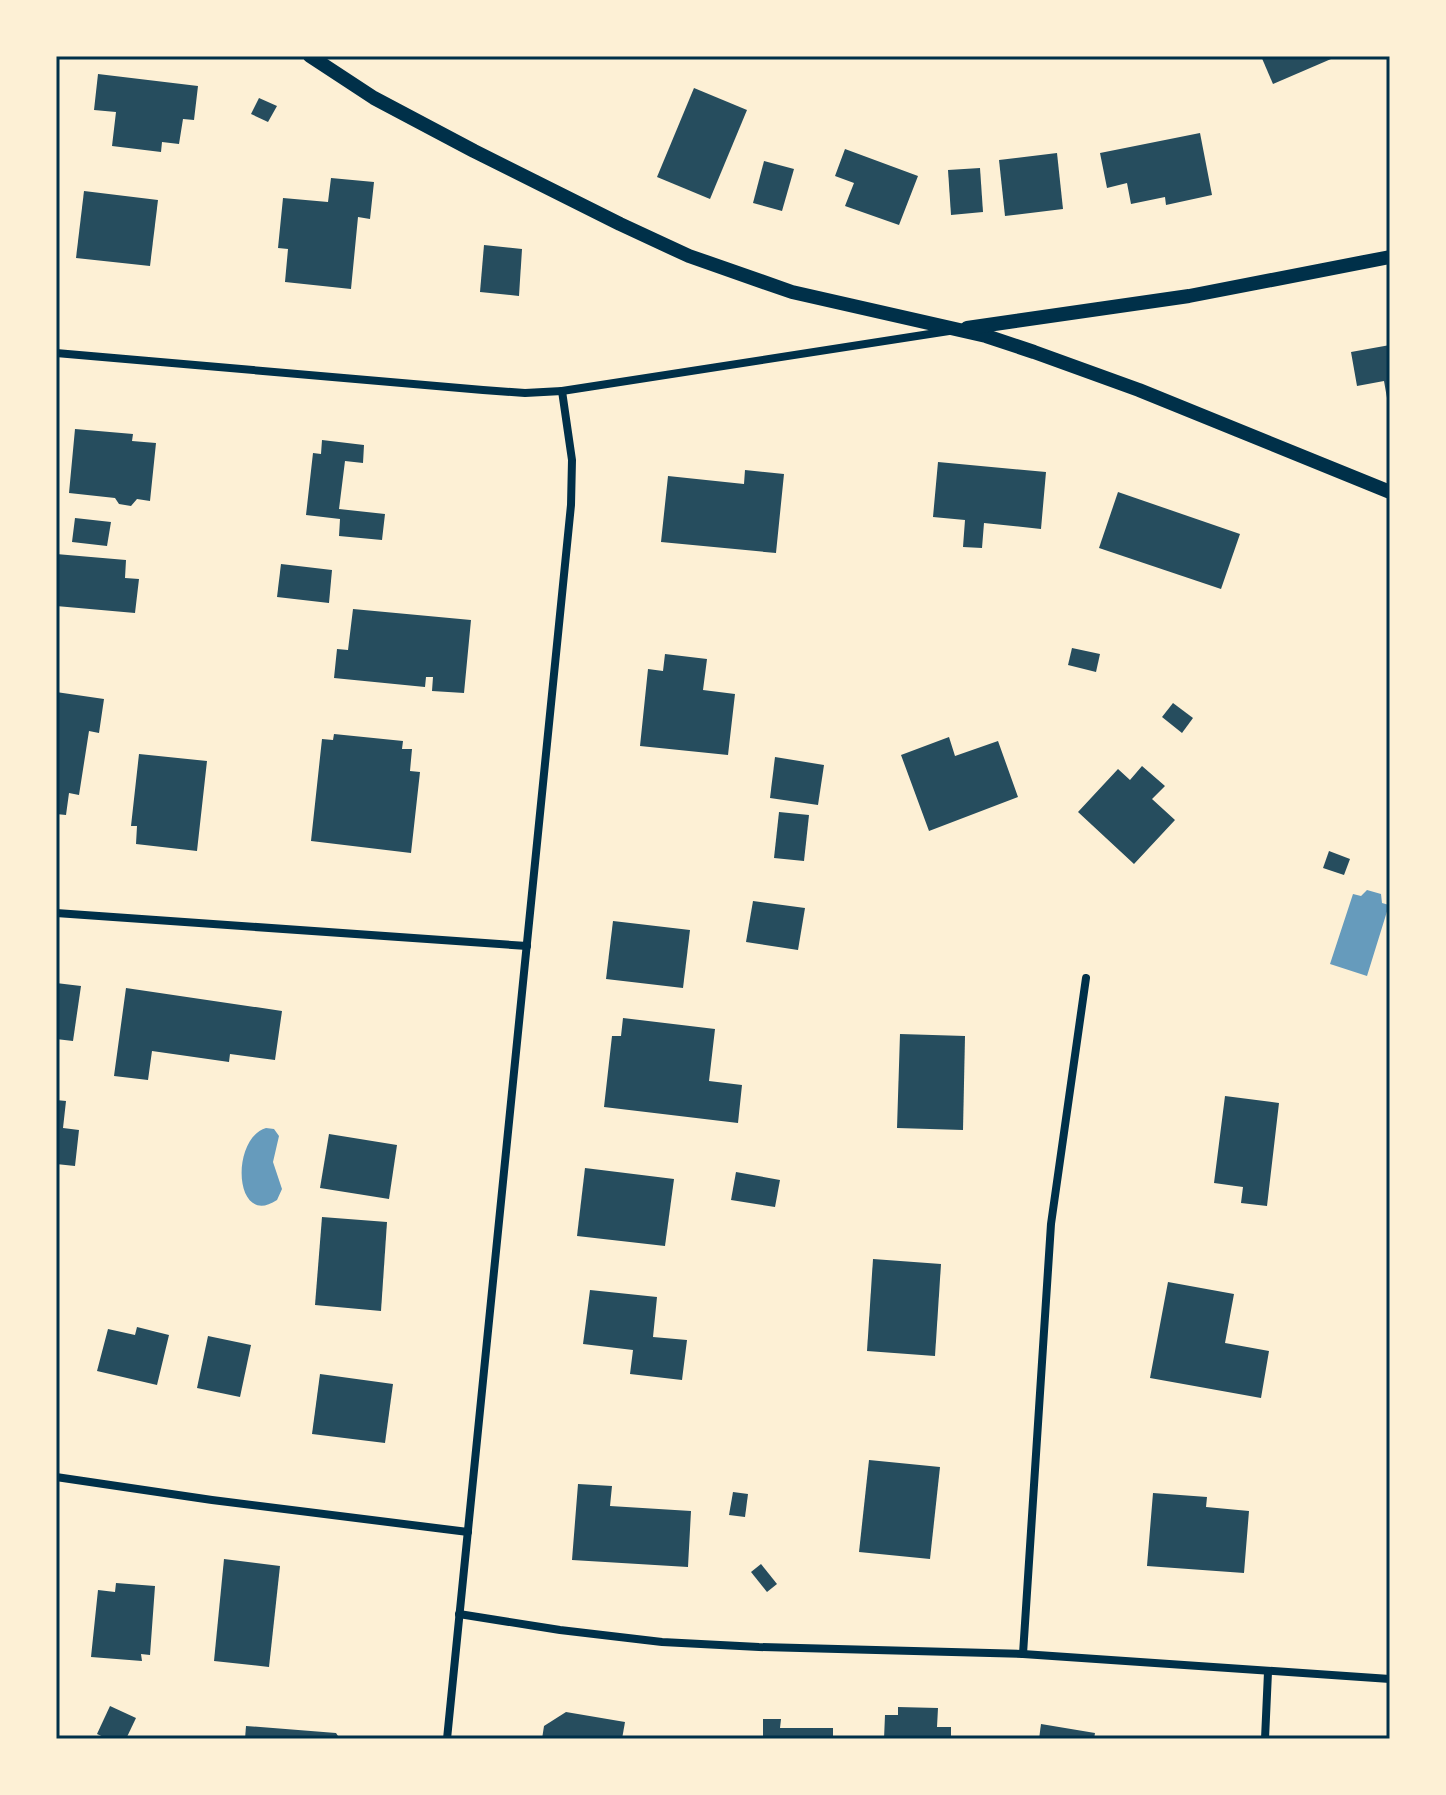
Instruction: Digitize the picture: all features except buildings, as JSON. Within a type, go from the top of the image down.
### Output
[{"type":"street","points":[[310,56],[374,98],[474,151],[689,256],[753,280],[806,295],[986,336],[1125,384],[1390,492]]},
{"type":"street","points":[[56,353],[483,390],[525,393],[562,391],[1175,298],[1390,257]]},
{"type":"street","points":[[447,1739],[571,505],[572,460],[562,391]]},
{"type":"street","points":[[56,913],[527,946]]},
{"type":"street","points":[[1023,1654],[1051,1224],[1086,978]]},
{"type":"street","points":[[56,1477],[468,1532]]},
{"type":"street","points":[[459,1614],[662,1642],[1023,1654],[1390,1679]]},
{"type":"street","points":[[1265,1739],[1268,1672]]},
{"type":"water","points":[[1367,890],[1381,894],[1382,903],[1389,905],[1367,976],[1330,964],[1353,894],[1361,896]]},
{"type":"water","points":[[266,1128],[274,1129],[279,1136],[273,1162],[282,1189],[277,1200],[263,1206],[252,1203],[245,1193],[242,1163],[254,1135]]}]
